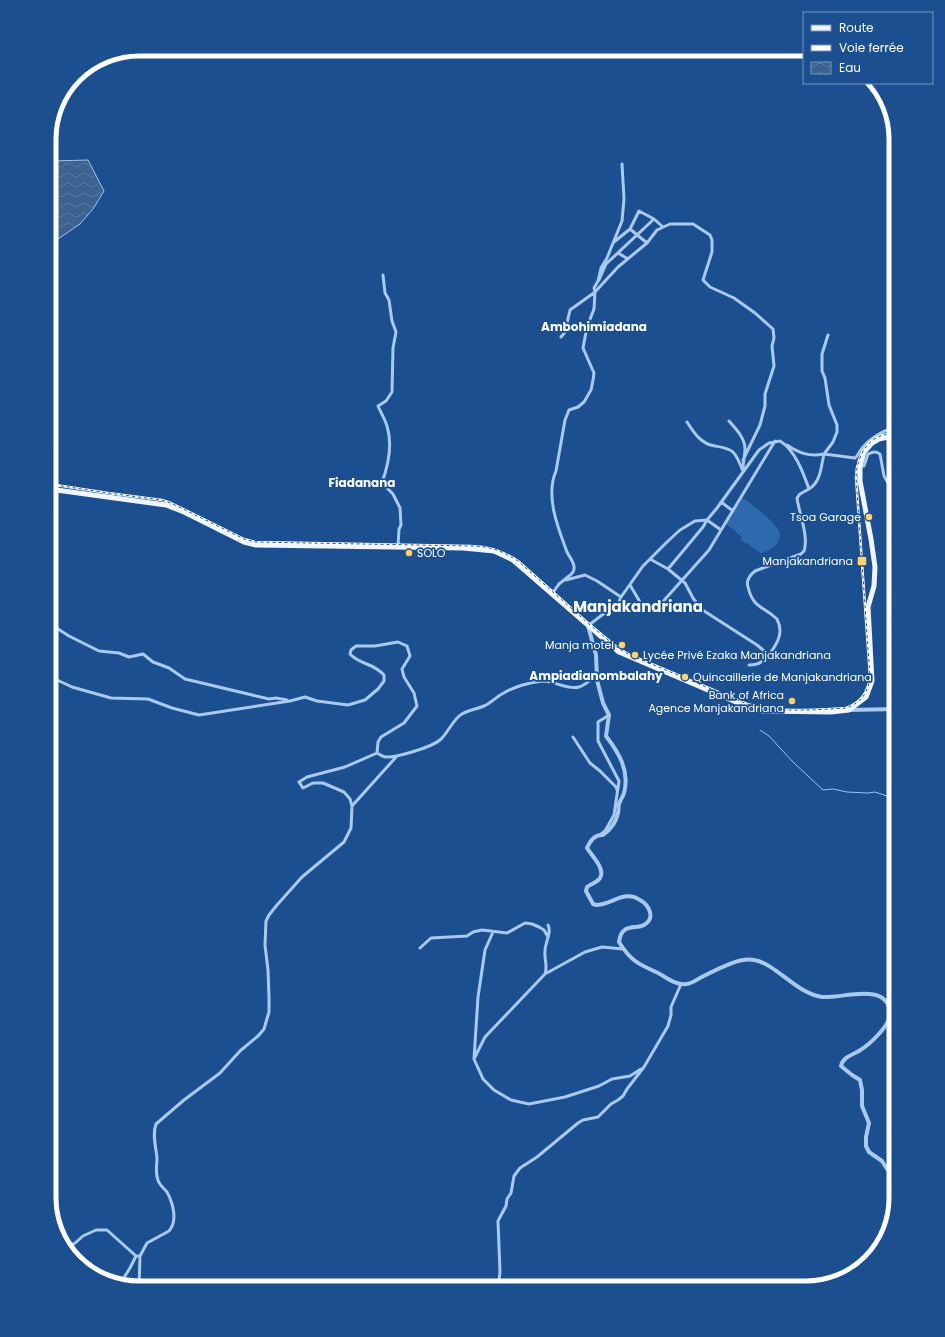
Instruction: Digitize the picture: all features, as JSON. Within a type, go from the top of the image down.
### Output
[{"type":"main road","points":[[56,490],[166,505],[184,512],[244,542],[256,545],[463,548],[494,552],[513,560],[619,652],[750,708],[762,711],[830,712],[849,710],[860,703],[866,697],[872,681],[868,607],[874,586],[875,567],[860,481],[860,466],[864,452],[872,443],[889,437]]},
{"type":"street","points":[[598,281],[603,262],[607,258],[622,221],[624,199],[622,164]]},
{"type":"street","points":[[612,244],[630,229],[639,211],[663,227]]},
{"type":"street","points":[[552,595],[559,584],[573,572],[574,569],[554,511],[552,486],[569,410],[578,407],[584,402],[591,390],[594,373],[583,348],[587,327],[594,309],[594,288],[606,264],[654,220]]},
{"type":"street","points":[[561,337],[565,332],[570,310],[595,292],[618,267],[647,242],[657,230],[670,224],[694,224],[710,236],[712,240],[712,252],[705,272],[705,282],[710,287],[734,298],[755,313],[772,329],[774,338],[772,346],[774,366],[765,394],[765,406],[760,425],[743,460]]},
{"type":"street","points":[[630,229],[647,242]]},
{"type":"street","points":[[618,253],[628,259]]},
{"type":"street","points":[[383,275],[385,293],[389,300],[392,321],[396,332],[393,348],[392,392],[386,401],[378,406],[389,433],[388,463],[382,484],[397,501],[401,517],[398,547]]},
{"type":"street","points":[[749,665],[755,665],[761,662],[778,641],[780,630],[780,625],[777,619],[755,604],[750,598],[747,584],[750,575],[755,571],[801,554],[804,551],[805,542],[800,511],[796,498],[814,486],[820,474],[824,454],[833,442],[837,432],[837,425],[829,406],[825,378],[822,371],[822,354],[828,335]]},
{"type":"street","points":[[729,421],[737,430],[745,449],[743,471]]},
{"type":"street","points":[[687,422],[695,435],[700,439],[733,452],[743,471]]},
{"type":"street","points":[[668,569],[703,527],[763,446],[775,440],[780,441],[807,455],[824,454],[855,458],[863,447],[877,433],[889,429]]},
{"type":"street","points":[[630,585],[643,607],[647,609],[655,609],[660,606],[709,550],[775,440]]},
{"type":"street","points":[[785,444],[795,459],[809,489]]},
{"type":"street","points":[[860,466],[864,466],[868,454],[872,452],[880,454],[884,476],[889,485]]},
{"type":"street","points":[[721,502],[733,511]]},
{"type":"street","points":[[599,835],[603,836],[610,830],[616,821],[619,811],[619,803],[624,794],[625,770],[622,759],[606,736],[609,716],[602,698],[597,676],[596,655],[588,626],[617,606],[621,597],[650,559],[680,530],[695,521],[707,520],[721,530]]},
{"type":"street","points":[[650,559],[668,569],[682,580],[701,609],[757,645],[768,654]]},
{"type":"street","points":[[564,580],[585,575],[621,597]]},
{"type":"street","points":[[56,627],[68,636],[99,651],[119,653],[129,656],[144,654],[153,662],[169,668],[185,679],[269,699],[276,698],[290,701]]},
{"type":"street","points":[[56,679],[72,687],[111,698],[148,699],[172,708],[199,715],[290,701],[305,697],[317,701],[348,705],[365,700],[384,681],[384,675],[373,666],[355,660],[350,654],[351,650],[356,646],[375,646],[398,642],[407,646],[410,656],[402,669],[404,677],[414,693],[416,706],[404,723],[381,737],[378,742],[377,753]]},
{"type":"street","points":[[123,1279],[147,1243],[169,1230],[173,1224],[173,1209],[169,1196],[158,1180],[154,1136],[156,1124],[184,1100],[220,1074],[240,1051],[264,1029],[269,1012],[268,970],[265,945],[266,921],[277,905],[298,882],[334,852],[348,836],[351,828],[352,806],[347,794],[341,790],[318,783],[313,783],[304,788],[300,782],[307,777],[345,767],[377,753],[387,757],[397,756],[429,747],[447,734],[458,716],[484,706],[509,690],[544,681],[577,688],[597,676]]},
{"type":"street","points":[[849,710],[889,709]]},
{"type":"street","points":[[609,716],[598,722],[597,736],[598,741],[619,781],[614,815],[605,831],[594,838],[587,848],[590,855],[600,865],[602,874],[601,878],[587,887],[586,891],[593,904],[601,905],[627,895],[639,899],[648,906],[651,914],[649,920],[644,925],[630,927],[620,935],[619,942],[623,949],[638,964],[681,984],[687,984],[740,961],[752,959],[761,961],[790,982],[810,992],[821,996],[833,997],[868,993],[880,996],[887,1003],[889,1009]]},
{"type":"street","points":[[573,737],[590,763],[600,770],[616,787],[617,794]]},
{"type":"street","points":[[352,806],[397,756]]},
{"type":"street","points":[[420,948],[431,938],[466,936],[473,932],[482,930],[507,933],[525,923],[532,924],[544,930],[548,937]]},
{"type":"street","points":[[546,974],[545,951],[550,929],[548,925]]},
{"type":"street","points":[[493,932],[485,950],[479,989],[474,1059],[483,1078],[494,1090],[511,1100],[529,1104],[565,1097],[599,1086],[612,1079],[630,1076],[644,1067]]},
{"type":"street","points":[[474,1059],[485,1036],[546,974],[585,952],[602,947],[623,949]]},
{"type":"street","points":[[499,1281],[500,1272],[498,1221],[511,1193],[514,1176],[520,1168],[537,1157],[578,1123],[583,1120],[598,1117],[611,1104],[623,1096],[644,1067],[668,1026],[671,1015],[671,1007],[681,984]]},
{"type":"street","points":[[889,1021],[860,1051],[846,1058],[842,1062],[841,1066],[860,1080],[862,1090],[862,1106],[869,1123],[866,1146],[870,1152],[882,1161],[889,1171]]},
{"type":"street","points":[[70,1244],[74,1244],[83,1236],[96,1230],[107,1230],[138,1256],[139,1281]]},
{"type":"shaded area","points":[[742,498],[772,522],[780,533],[780,538],[776,545],[768,551],[760,553],[747,543],[746,544],[740,539],[742,537],[726,524]]},
{"type":"water","points":[[88,160],[104,191],[93,209],[80,224],[56,240],[56,161]]},
{"type":"waterway","points":[[760,730],[769,736],[793,762],[823,790],[833,789],[847,792],[875,792],[889,795]]},
{"type":"railway","points":[[56,485],[162,500],[244,539],[255,542],[471,546],[496,550],[507,554],[518,561],[590,625],[618,648],[630,655],[747,704],[783,710],[834,709],[846,708],[856,703],[863,697],[868,688],[870,677],[856,477],[859,460],[867,446],[879,437],[889,434]]},
{"type":"place","name":"Tsoa Garage","points":[[869,517]]},
{"type":"place","name":"SOLO","points":[[409,553]]},
{"type":"place","name":"Manjakandriana","points":[[862,561]]},
{"type":"place","name":"Manja motel","points":[[622,645]]},
{"type":"place","name":"Lycée Privé Ezaka Manjakandriana","points":[[635,655]]},
{"type":"place","name":"Quincaillerie de Manjakandriana","points":[[685,677]]},
{"type":"place","name":"Bank of Africa Agence Manjakandriana","points":[[792,701]]},
{"type":"district","name":"Ambohimiadana","points":[[594,326]]},
{"type":"district","name":"Fiadanana","points":[[362,482]]},
{"type":"district","name":"Manjakandriana","points":[[638,606]]},
{"type":"district","name":"Ampiadianombalahy","points":[[596,675]]}]
